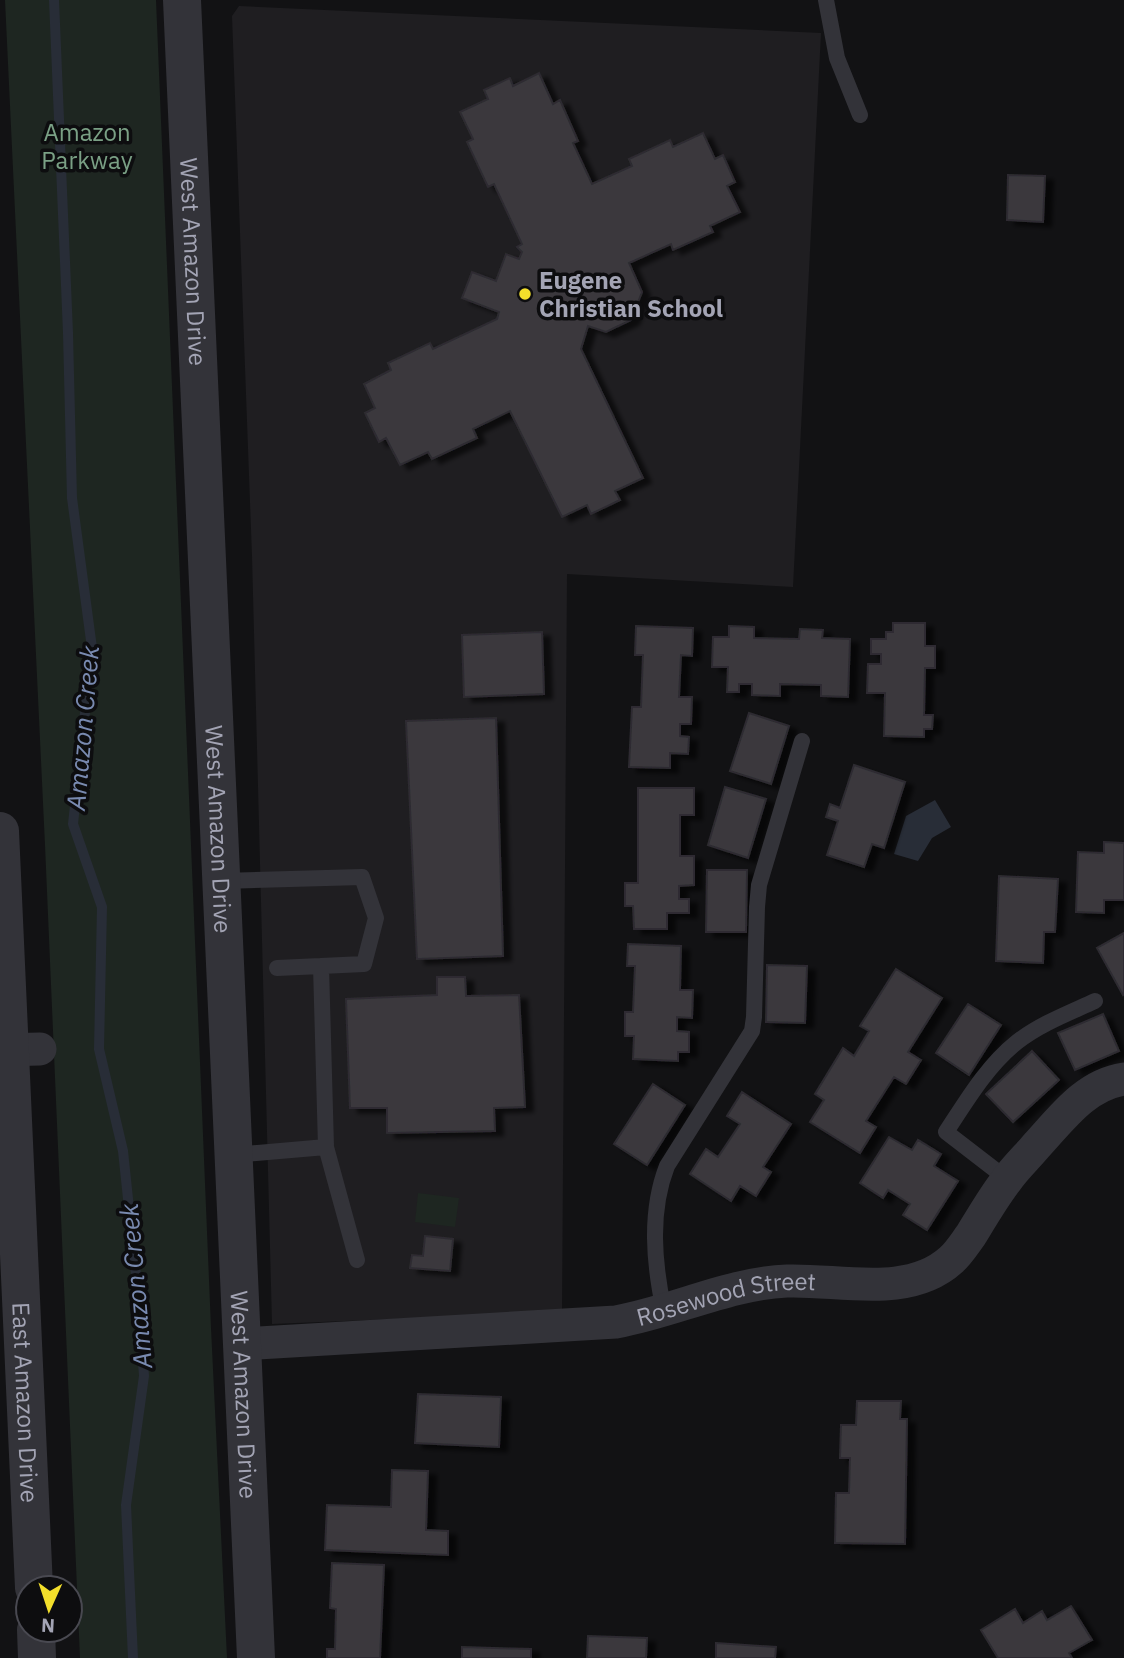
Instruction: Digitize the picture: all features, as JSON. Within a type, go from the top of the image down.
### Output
[{"type":"street","name":"West Amazon Drive","points":[[182,0],[256,1658]]},
{"type":"street","name":"East Amazon Drive","points":[[0,831],[16,1050],[34,1574]]},
{"type":"street","name":"Rosewood Street","points":[[242,1344],[616,1322],[759,1284],[786,1281],[895,1284],[919,1279],[952,1260],[1007,1180],[1082,1098],[1100,1086],[1124,1079]]},
{"type":"lane","points":[[826,0],[837,58],[860,116]]},
{"type":"lane","points":[[664,1311],[656,1270],[657,1204],[660,1185],[667,1166],[752,1031],[759,886],[802,741]]},
{"type":"lane","points":[[222,881],[362,877],[376,918],[365,964],[277,968]]},
{"type":"lane","points":[[321,966],[326,1146],[357,1260]]},
{"type":"lane","points":[[1007,1180],[946,1132],[990,1069],[1018,1041],[1046,1024],[1095,1001]]},
{"type":"lane","points":[[234,1155],[326,1146]]},
{"type":"shaded area","points":[[239,6],[821,33],[793,587],[567,574],[562,1312],[272,1324],[252,556],[232,16]]},
{"type":"shaded area","points":[[935,800],[951,827],[932,838],[918,861],[894,854],[906,816]]},
{"type":"green space","name":"Amazon Parkway","points":[[5,0],[156,0],[227,1658],[80,1658],[79,1644],[84,1644],[84,1574],[76,1574]]},
{"type":"green space","points":[[418,1193],[459,1198],[455,1227],[415,1222]]},
{"type":"building","points":[[539,73],[553,104],[560,100],[578,141],[573,143],[592,184],[632,166],[629,159],[670,140],[673,147],[703,133],[715,159],[723,155],[735,182],[727,186],[740,212],[710,226],[713,232],[673,250],[671,244],[629,263],[642,292],[631,320],[606,332],[588,326],[581,349],[643,478],[615,491],[620,500],[591,514],[587,505],[562,517],[510,411],[473,429],[477,438],[432,459],[428,452],[400,465],[386,438],[379,442],[365,413],[375,408],[364,384],[391,370],[388,363],[430,343],[433,349],[497,319],[499,312],[462,298],[472,272],[496,281],[506,254],[519,259],[522,252],[517,247],[522,244],[494,184],[488,187],[467,142],[473,139],[460,112],[488,99],[484,90],[510,78],[513,86]]},
{"type":"building","points":[[1008,175],[1045,176],[1043,222],[1007,220]]},
{"type":"building","points":[[893,623],[925,623],[925,646],[935,646],[935,668],[925,668],[924,715],[933,715],[932,729],[924,729],[924,737],[884,736],[885,693],[867,693],[868,664],[881,664],[881,654],[871,654],[871,639],[886,639],[886,632],[893,632]]},
{"type":"building","points":[[636,626],[693,628],[692,656],[681,655],[679,697],[692,697],[691,724],[680,724],[680,736],[689,737],[688,754],[670,753],[670,768],[629,767],[632,707],[641,707],[643,655],[635,655]]},
{"type":"building","points":[[729,626],[754,627],[754,638],[799,639],[800,629],[823,630],[822,638],[850,639],[848,697],[821,696],[821,685],[780,684],[780,696],[752,695],[752,684],[739,684],[739,692],[727,692],[728,667],[712,667],[713,637],[729,637]]},
{"type":"building","points":[[542,632],[544,694],[464,697],[462,635]]},
{"type":"building","points":[[749,713],[789,726],[771,784],[730,771]]},
{"type":"building","points":[[496,718],[503,956],[417,959],[406,721]]},
{"type":"building","points":[[854,765],[905,782],[884,848],[872,844],[864,867],[827,855],[838,821],[826,817],[830,804],[840,808]]},
{"type":"building","points":[[725,787],[766,799],[748,858],[708,845]]},
{"type":"building","points":[[638,788],[694,788],[694,815],[680,815],[680,856],[694,856],[694,885],[679,886],[679,899],[689,899],[689,913],[667,913],[667,929],[634,929],[633,906],[625,906],[625,883],[638,883]]},
{"type":"building","points":[[1104,842],[1124,843],[1124,900],[1104,900],[1104,913],[1076,912],[1078,852],[1104,853]]},
{"type":"building","points":[[707,870],[747,870],[746,932],[706,932]]},
{"type":"building","points":[[999,876],[1058,879],[1055,932],[1044,932],[1043,963],[996,961]]},
{"type":"building","points":[[1124,933],[1124,994],[1123,995],[1097,948]]},
{"type":"building","points":[[628,944],[681,946],[680,990],[693,990],[692,1018],[677,1017],[677,1031],[689,1032],[689,1052],[678,1052],[678,1061],[633,1059],[634,1036],[625,1036],[625,1012],[633,1012],[635,966],[627,966]]},
{"type":"building","points":[[767,965],[807,966],[805,1023],[766,1022]]},
{"type":"building","points":[[896,969],[942,998],[908,1052],[921,1060],[906,1084],[894,1077],[866,1121],[876,1127],[860,1153],[810,1122],[824,1100],[815,1094],[843,1048],[854,1056],[869,1031],[860,1026]]},
{"type":"building","points":[[437,977],[465,977],[466,996],[519,995],[525,1107],[494,1108],[495,1131],[387,1133],[387,1108],[350,1108],[346,999],[437,995]]},
{"type":"building","points":[[968,1004],[1001,1025],[969,1075],[936,1053]]},
{"type":"building","points":[[1103,1014],[1119,1051],[1075,1070],[1058,1033]]},
{"type":"building","points":[[1032,1051],[1059,1080],[1013,1122],[986,1094]]},
{"type":"building","points":[[653,1084],[685,1105],[647,1165],[614,1144]]},
{"type":"building","points":[[742,1092],[791,1124],[763,1167],[771,1172],[756,1196],[740,1186],[731,1201],[690,1174],[706,1149],[718,1157],[740,1124],[727,1116]]},
{"type":"building","points":[[889,1137],[912,1150],[918,1140],[941,1154],[934,1166],[958,1181],[927,1230],[903,1215],[910,1204],[888,1190],[883,1198],[860,1183]]},
{"type":"building","points":[[425,1236],[453,1239],[450,1271],[410,1268],[412,1255],[423,1256]]},
{"type":"building","points":[[418,1394],[501,1397],[499,1447],[415,1443]]},
{"type":"building","points":[[857,1401],[901,1401],[900,1419],[907,1419],[905,1544],[835,1543],[836,1493],[849,1493],[850,1458],[840,1458],[841,1425],[856,1425]]},
{"type":"building","points":[[392,1470],[428,1471],[426,1530],[448,1531],[448,1555],[325,1550],[327,1505],[391,1507]]},
{"type":"building","points":[[332,1563],[384,1565],[380,1658],[327,1658],[327,1649],[335,1649],[336,1609],[330,1608]]},
{"type":"building","points":[[1071,1606],[1092,1640],[1069,1653],[1072,1658],[998,1658],[981,1630],[1015,1609],[1023,1623],[1042,1611],[1047,1620]]},
{"type":"building","points":[[588,1636],[647,1638],[646,1658],[587,1658]]},
{"type":"building","points":[[716,1643],[776,1647],[775,1658],[716,1658]]},
{"type":"building","points":[[462,1647],[531,1649],[531,1658],[462,1658]]},
{"type":"waterway","name":"Amazon Creek","points":[[54,0],[72,498],[92,648],[73,824],[102,907],[99,1049],[123,1151],[144,1376],[126,1505],[133,1658]]},
{"type":"place","name":"Eugene Christian School","points":[[525,294]]}]
